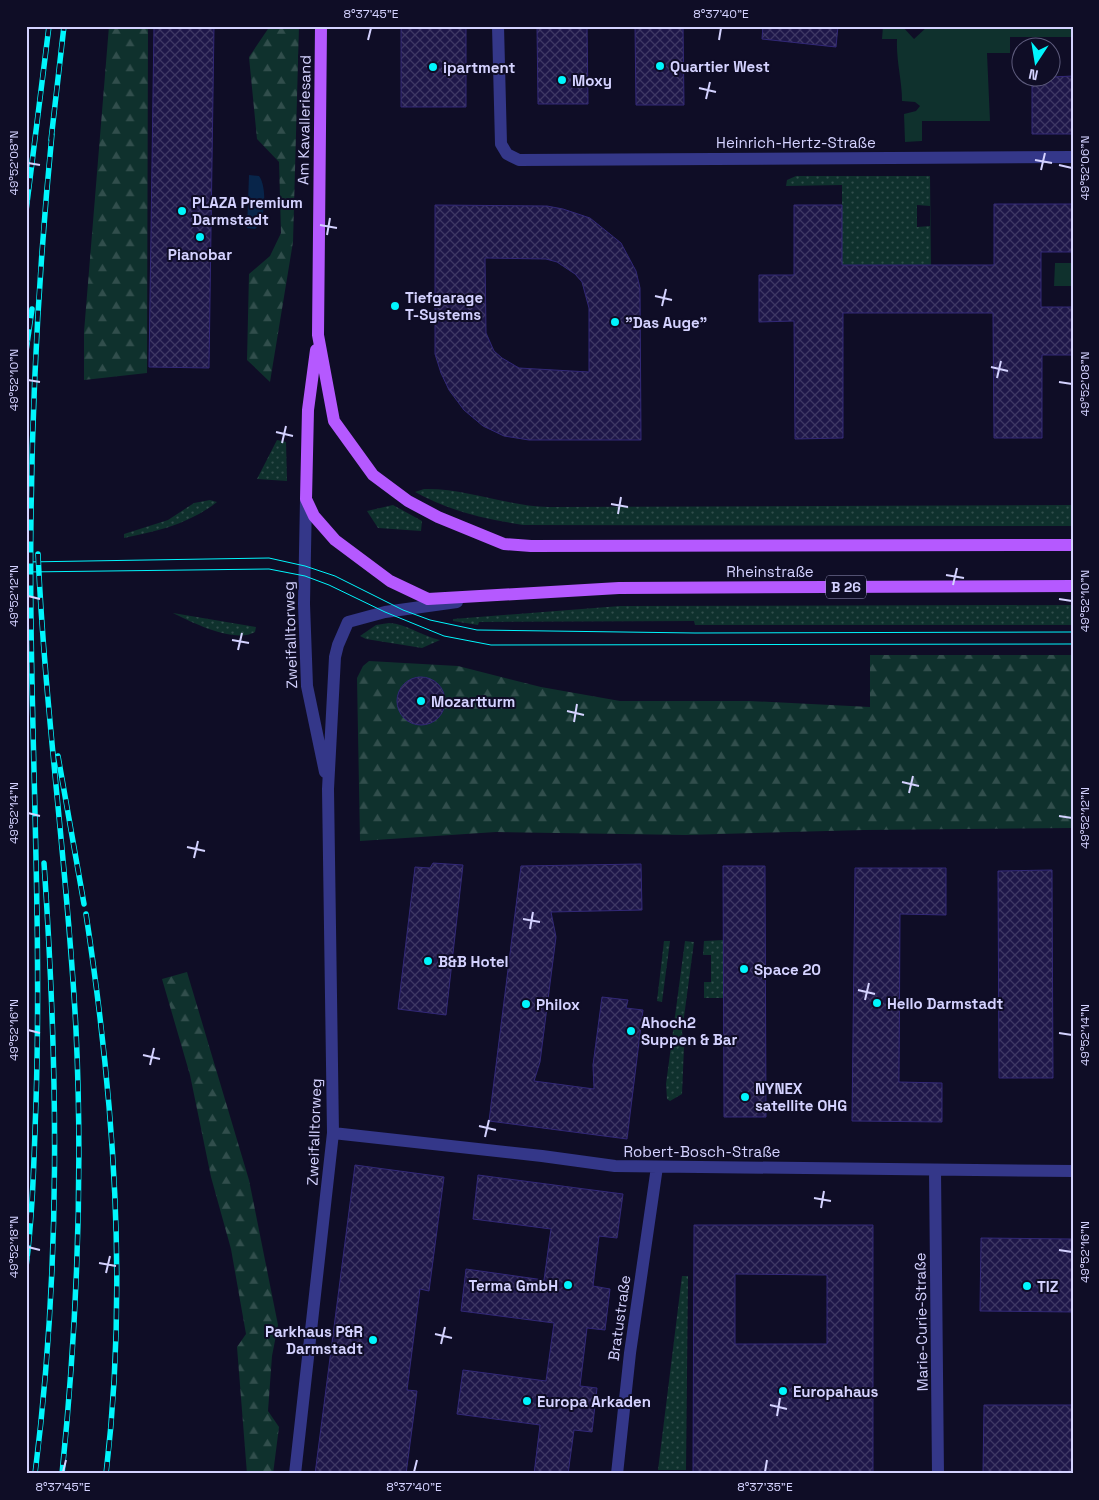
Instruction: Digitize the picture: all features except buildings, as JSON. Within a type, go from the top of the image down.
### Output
[{"type":"main road","name":"Am Kavalleriesand","points":[[306,499],[308,410],[318,335],[321,26]]},
{"type":"main road","name":"Am Kavalleriesand","points":[[318,335],[334,421],[373,475],[408,501],[454,524],[504,544]]},
{"type":"main road","name":"Rheinstraße","points":[[306,499],[324,530],[334,540],[390,581],[428,599],[619,588],[1073,586]]},
{"type":"main road","name":"Rheinstraße","points":[[504,544],[532,546],[1073,545]]},
{"type":"street","name":"Heinrich-Hertz-Straße","points":[[498,26],[501,144],[507,154],[519,160],[1073,158]]},
{"type":"street","name":"Am Kavalleriesand","points":[[305,538],[306,499]]},
{"type":"street","name":"Zweifalltorweg","points":[[305,538],[307,686],[328,789]]},
{"type":"street","name":"Rheinstraße","points":[[338,645],[348,622],[356,619],[497,594]]},
{"type":"street","name":"Zweifalltorweg","points":[[295,1474],[333,1133],[328,789],[338,645]]},
{"type":"street","name":"Robert-Bosch-Straße","points":[[333,1133],[615,1166],[1073,1172]]},
{"type":"street","name":"Bratustraße","points":[[617,1474],[630,1353],[657,1167]]},
{"type":"street","name":"Marie-Curie-Straße","points":[[935,1170],[938,1474]]},
{"type":"green space","points":[[109,26],[148,26],[147,373],[84,380],[84,332]]},
{"type":"green space","points":[[270,26],[299,26],[293,242],[270,382],[247,360],[249,274],[270,256],[281,233],[279,162],[257,139],[249,57]]},
{"type":"green space","points":[[883,26],[902,26],[914,39],[928,26],[1073,26],[1073,37],[1010,37],[1010,53],[987,53],[990,121],[922,121],[922,141],[905,142],[904,114],[916,111],[920,106],[915,102],[902,101],[897,39],[882,39]]},
{"type":"green space","points":[[796,176],[930,176],[931,266],[842,265],[842,185],[786,186],[787,180]],"holes":[[[917,205],[930,206],[930,226],[917,227]]]},
{"type":"green space","points":[[1055,263],[1073,263],[1073,286],[1054,286]]},
{"type":"green space","points":[[277,440],[286,442],[287,481],[257,479]]},
{"type":"green space","points":[[424,489],[455,491],[517,504],[549,507],[1073,505],[1073,526],[523,525],[468,513],[428,499],[415,492]]},
{"type":"green space","points":[[210,500],[217,502],[195,516],[173,526],[124,538],[124,534],[168,520],[194,503]]},
{"type":"green space","points":[[393,505],[422,521],[421,531],[378,528],[367,511]]},
{"type":"green space","points":[[1073,605],[1073,625],[695,625],[694,621],[479,622],[478,625],[453,621],[453,619],[620,606]]},
{"type":"green space","points":[[173,613],[256,627],[255,632],[246,635],[225,634]]},
{"type":"green space","points":[[389,623],[440,640],[422,648],[366,639],[360,636],[376,625]]},
{"type":"green space","points":[[870,655],[1073,655],[1073,828],[864,830],[686,835],[496,832],[360,841],[357,678],[363,666],[369,661],[458,666],[541,687],[620,701],[750,701],[870,707]]},
{"type":"green space","points":[[723,940],[724,998],[704,998],[704,982],[711,982],[711,955],[703,955],[704,941]]},
{"type":"green space","points":[[664,941],[670,941],[662,1002],[657,1001]]},
{"type":"green space","points":[[685,941],[694,942],[682,1032],[684,1047],[682,1094],[670,1101],[667,1099],[666,1084]]},
{"type":"green space","points":[[187,972],[249,1180],[278,1325],[272,1356],[268,1411],[279,1427],[273,1474],[247,1474],[237,1347],[246,1334],[231,1249],[211,1177],[190,1075],[162,979]]},
{"type":"green space","points":[[682,1276],[688,1276],[686,1470],[658,1470]]},
{"type":"water","points":[[249,175],[259,176],[262,181],[264,195],[261,219],[255,229],[247,228]]},
{"type":"tram line","points":[[26,562],[269,558],[305,566],[335,576],[403,610],[430,620],[477,630],[695,633],[1073,632]]},
{"type":"tram line","points":[[26,572],[269,569],[305,576],[329,585],[385,612],[444,636],[491,645],[1073,644]]},
{"type":"railway","points":[[26,211],[49,26]]},
{"type":"railway","points":[[51,140],[64,26]]},
{"type":"railway","points":[[26,1267],[33,1185],[38,982],[31,623],[31,501],[38,317],[52,134]]},
{"type":"railway","points":[[26,351],[32,309]]},
{"type":"railway","points":[[38,554],[41,614],[68,911],[78,1086],[79,1196],[75,1308],[62,1474]]},
{"type":"railway","points":[[58,756],[84,904]]},
{"type":"railway","points":[[35,1474],[43,1397],[53,1244],[54,1093],[49,940],[44,863]]},
{"type":"railway","points":[[86,914],[104,1053],[115,1194],[116,1334],[113,1404],[106,1474]]},
{"type":"place","name":"Quartier West","points":[[660,66]]},
{"type":"place","name":"ipartment","points":[[433,67]]},
{"type":"place","name":"Moxy","points":[[562,80]]},
{"type":"place","name":"PLAZA Premium Darmstadt","points":[[182,211]]},
{"type":"place","name":"Pianobar","points":[[200,237]]},
{"type":"place","name":"Tiefgarage T-Systems","points":[[395,306]]},
{"type":"place","name":"\"Das Auge\"","points":[[615,322]]},
{"type":"place","name":"Mozartturm","points":[[421,701]]},
{"type":"place","name":"B&B Hotel","points":[[428,961]]},
{"type":"place","name":"Space 20","points":[[744,969]]},
{"type":"place","name":"Hello Darmstadt","points":[[877,1003]]},
{"type":"place","name":"Philox","points":[[526,1004]]},
{"type":"place","name":"Ahoch2 Suppen & Bar","points":[[631,1031]]},
{"type":"place","name":"NYNEX satellite OHG","points":[[745,1097]]},
{"type":"place","name":"Terma GmbH","points":[[568,1285]]},
{"type":"place","name":"TIZ","points":[[1027,1286]]},
{"type":"place","name":"Parkhaus P&R Darmstadt","points":[[373,1340]]},
{"type":"place","name":"Europahaus","points":[[783,1391]]},
{"type":"place","name":"Europa Arkaden","points":[[527,1401]]}]
